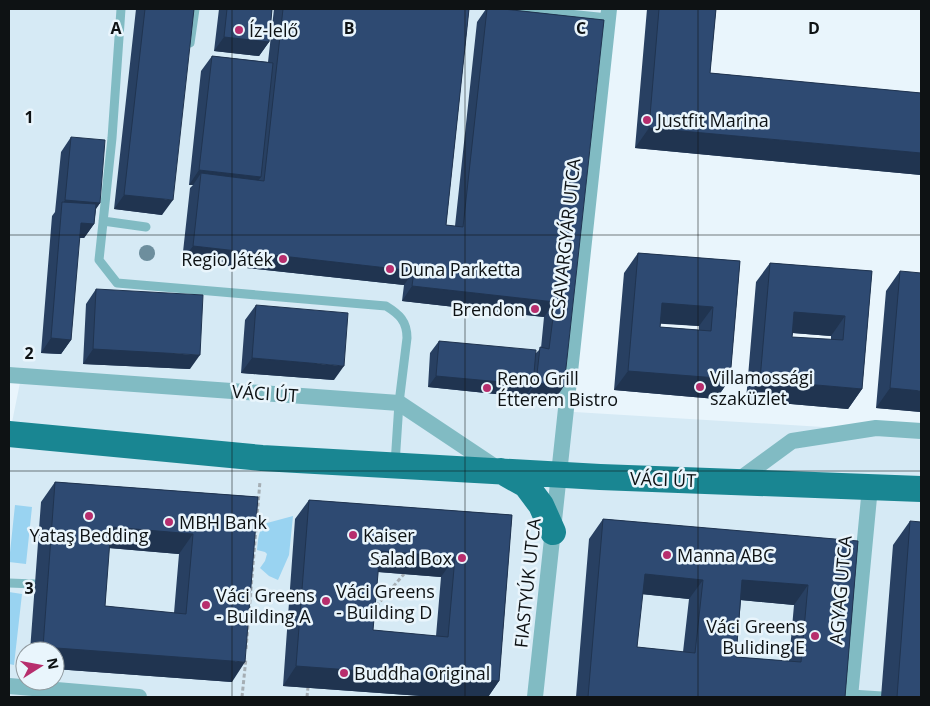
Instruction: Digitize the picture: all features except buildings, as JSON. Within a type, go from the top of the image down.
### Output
[{"type":"main road","name":"VÁCI ÚT","points":[[9,434],[262,458],[560,474],[921,489]]},
{"type":"main road","points":[[500,471],[526,485],[540,505],[553,532]]},
{"type":"street","name":"CSAVARGYÁR UTCA","points":[[560,474],[609,13]]},
{"type":"street","name":"VÁCI ÚT","points":[[9,375],[399,403],[500,471]]},
{"type":"street","points":[[736,482],[792,441],[876,428],[921,431]]},
{"type":"street","name":"FIASTYÚK UTCA","points":[[535,697],[560,474]]},
{"type":"street","name":"AGYAG UTCA","points":[[850,696],[870,487]]},
{"type":"street","points":[[9,686],[139,697]]},
{"type":"lane","points":[[121,9],[112,138],[99,260],[117,284],[386,306],[398,314],[407,328],[395,464]]},
{"type":"lane","points":[[189,48],[195,9]]},
{"type":"lane","points":[[519,9],[609,13]]},
{"type":"lane","points":[[103,222],[146,227]]},
{"type":"lane","points":[[9,583],[35,584]]},
{"type":"lane","points":[[850,696],[882,696]]},
{"type":"path","points":[[242,697],[262,458]]},
{"type":"path","points":[[368,617],[404,574]]},
{"type":"path","points":[[307,697],[308,688]]},
{"type":"shaded area","points":[[9,9],[600,9],[558,411],[921,433],[921,697],[9,697],[9,437],[23,368],[9,367]]},
{"type":"shaded area","points":[[15,505],[32,507],[26,564],[9,562]]},
{"type":"shaded area","points":[[293,516],[289,555],[278,580],[269,576],[260,568],[267,554],[257,550],[259,535],[267,523]]},
{"type":"shaded area","points":[[9,592],[22,594],[17,641],[15,641],[14,665],[9,664]]},
{"type":"place","name":"Íz-lelő","points":[[239,30]]},
{"type":"place","name":"Justfit Marina","points":[[647,120]]},
{"type":"place","name":"Regio Játék","points":[[283,259]]},
{"type":"place","name":"Duna Parketta","points":[[390,269]]},
{"type":"place","name":"Brendon","points":[[535,309]]},
{"type":"place","name":"Villamossági szaküzlet","points":[[700,387]]},
{"type":"place","name":"Reno Grill Étterem Bistro","points":[[487,388]]},
{"type":"place","name":"Yataş Bedding","points":[[89,516]]},
{"type":"place","name":"MBH Bank","points":[[169,522]]},
{"type":"place","name":"Kaiser","points":[[353,535]]},
{"type":"place","name":"Manna ABC","points":[[667,555]]},
{"type":"place","name":"Salad Box","points":[[462,558]]},
{"type":"place","name":"Váci Greens - Building D","points":[[326,601]]},
{"type":"place","name":"Váci Greens - Building A","points":[[206,605]]},
{"type":"place","name":"Váci Greens Buliding E","points":[[815,636]]},
{"type":"place","name":"Buddha Original","points":[[344,673]]}]
